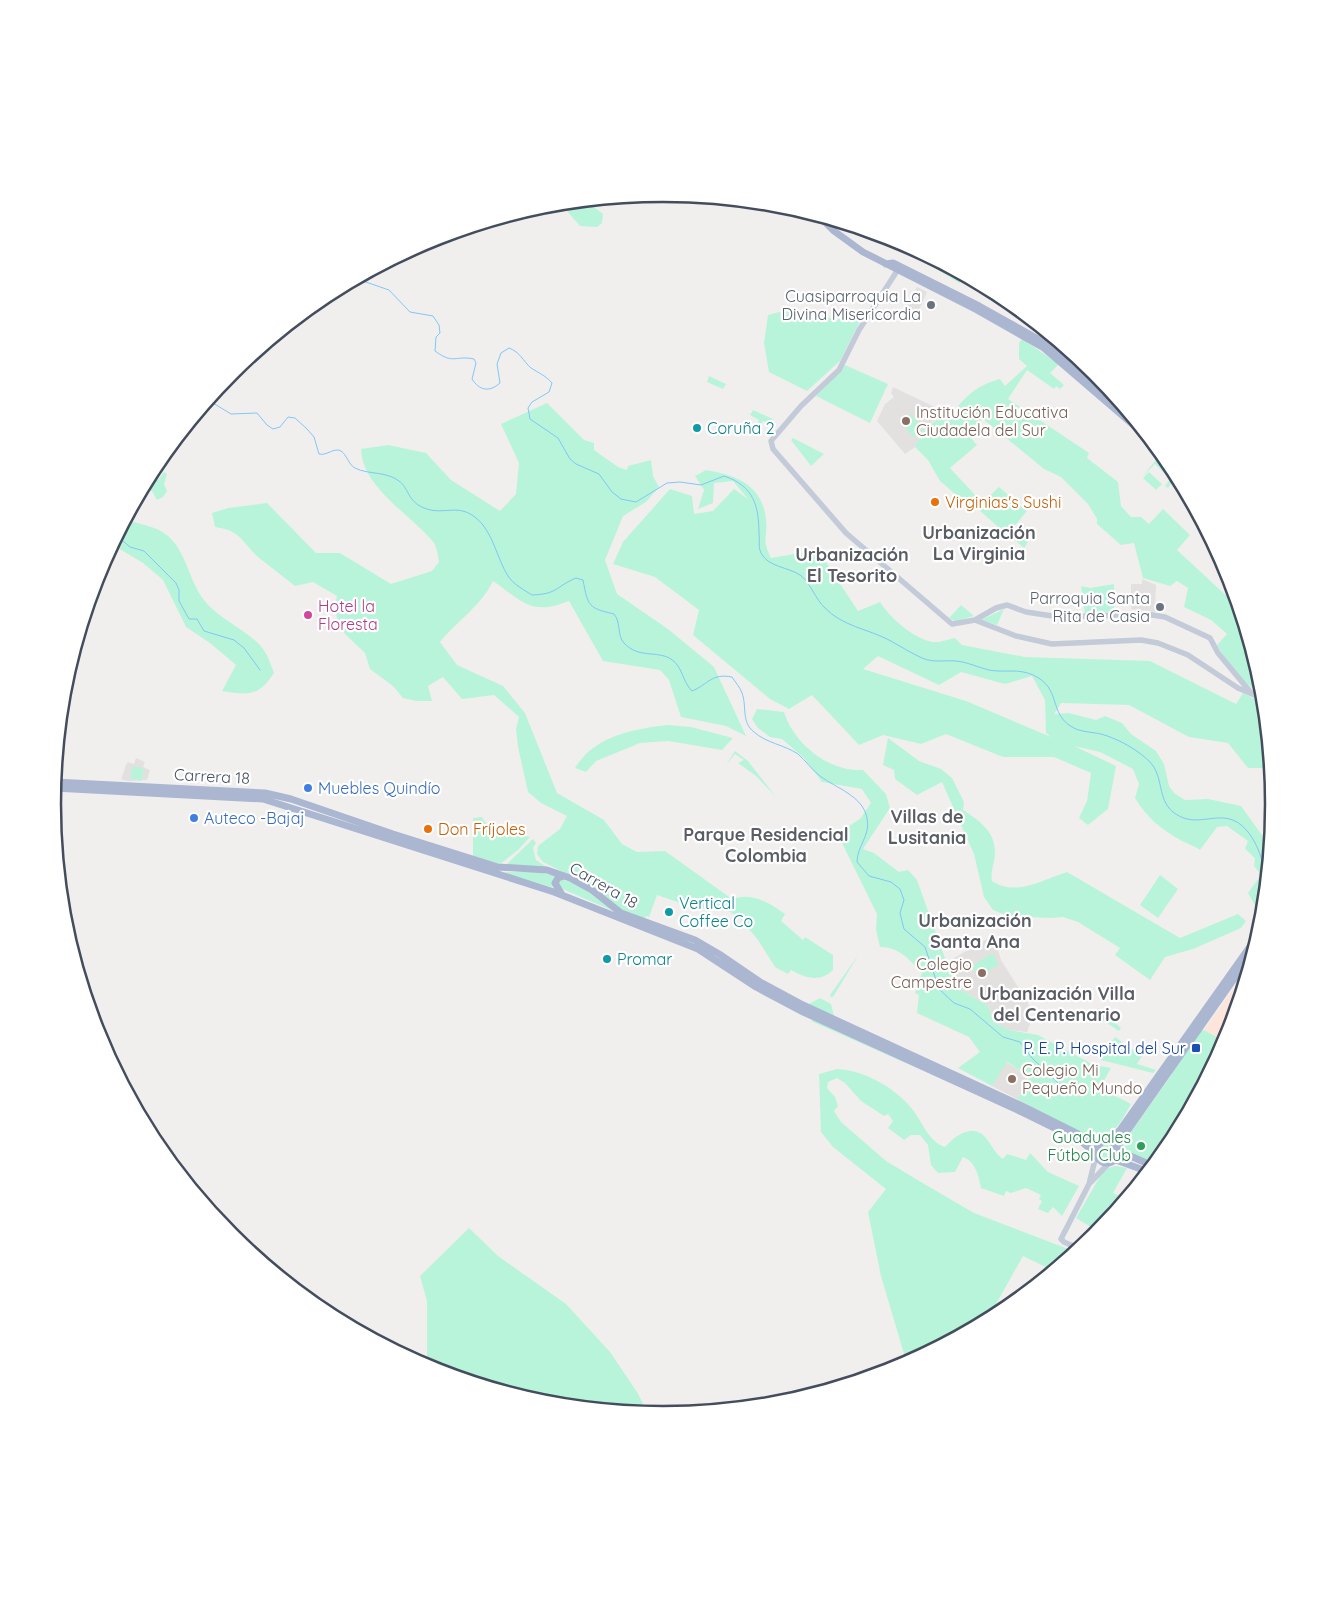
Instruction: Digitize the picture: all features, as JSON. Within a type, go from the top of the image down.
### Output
[{"type":"main road","points":[[830,226],[847,242],[897,271],[977,310],[1044,348],[1124,416]]},
{"type":"main road","points":[[886,264],[893,263],[978,305],[1047,344],[1094,384]]},
{"type":"main road","name":"Carrera 18","points":[[62,782],[265,793],[291,799],[498,867],[536,869],[564,876],[592,890],[626,916],[695,940],[760,982],[803,1005],[1020,1105],[1086,1138],[1104,1142]]},
{"type":"main road","name":"Carrera 18","points":[[62,788],[263,798],[563,895],[625,922],[698,950],[758,988],[801,1011],[1024,1113],[1081,1141],[1096,1155]]},
{"type":"main road","points":[[563,895],[555,883],[559,877],[564,876]]},
{"type":"main road","points":[[1142,1169],[1116,1160],[1108,1164],[1101,1162],[1096,1155],[1104,1142],[1120,1130],[1247,950]]},
{"type":"main road","points":[[1116,1160],[1124,1136],[1244,964]]},
{"type":"main road","points":[[1104,1142],[1114,1143],[1118,1150],[1147,1163]]},
{"type":"street","points":[[897,271],[859,330],[839,370],[801,406],[771,442],[773,449],[859,545],[952,624],[975,620],[996,608],[1007,605],[1026,612],[1059,617],[1146,614],[1165,617],[1210,638],[1218,653],[1252,694]]},
{"type":"street","points":[[975,620],[1016,636],[1052,644],[1132,640],[1158,643],[1188,655],[1256,695]]},
{"type":"street","points":[[1090,1184],[1096,1155]]},
{"type":"street","points":[[1073,1246],[1061,1239],[1090,1184],[1108,1164]]},
{"type":"shaded area","points":[[917,287],[927,292],[917,314],[904,307]]},
{"type":"shaded area","name":"Institución Educativa Ciudadela del Sur","points":[[893,387],[943,411],[942,417],[928,424],[915,447],[905,454],[877,421],[885,404],[894,397],[891,393]]},
{"type":"shaded area","points":[[1142,579],[1156,585],[1155,612],[1131,609],[1131,584],[1142,584]]},
{"type":"shaded area","points":[[136,758],[145,762],[143,767],[150,770],[147,780],[127,781],[121,779],[128,762],[134,764]]},
{"type":"shaded area","name":"Colegio Campestre","points":[[994,935],[1001,960],[1028,1003],[1032,1019],[1027,1032],[1009,1030],[994,1022],[988,1006],[955,986],[954,958]]},
{"type":"shaded area","points":[[1239,982],[1219,1038],[1204,1030]]},
{"type":"shaded area","name":"Colegio Mi Pequeño Mundo","points":[[1006,1062],[1030,1077],[1017,1099],[992,1086]]},
{"type":"green space","points":[[593,206],[603,214],[602,223],[597,227],[580,226],[566,210]]},
{"type":"green space","points":[[930,264],[961,281],[959,283]]},
{"type":"green space","points":[[783,311],[806,312],[815,318],[826,315],[836,322],[844,311],[860,321],[840,361],[807,391],[769,372],[764,343],[768,315]]},
{"type":"green space","points":[[1022,339],[1059,364],[1050,373],[1064,385],[1060,389],[1056,386],[1054,389],[1027,370],[1008,399],[1089,453],[1087,458],[1118,482],[1121,506],[1131,517],[1141,517],[1149,524],[1163,509],[1190,535],[1177,550],[1229,598],[1245,649],[1255,690],[1231,666],[1217,645],[1227,634],[1211,620],[1184,607],[1188,588],[1177,581],[1170,586],[1143,578],[1134,543],[1121,545],[1097,524],[1097,519],[1088,504],[1061,477],[1044,469],[983,419],[965,431],[977,445],[950,468],[977,497],[968,505],[940,481],[928,460],[915,447],[926,427],[942,417],[943,411],[951,415],[961,402],[977,388],[1000,379],[1005,386],[1027,366],[1019,359],[1019,343]]},
{"type":"green space","points":[[845,365],[888,384],[870,423],[816,396]]},
{"type":"green space","points":[[709,376],[726,384],[723,389],[707,382]]},
{"type":"green space","points":[[547,403],[584,440],[594,443],[594,450],[618,467],[627,470],[628,466],[651,460],[653,476],[659,487],[646,502],[623,516],[605,560],[617,594],[668,629],[714,667],[746,736],[726,726],[681,717],[669,680],[660,670],[603,661],[569,601],[545,607],[536,607],[520,601],[493,581],[476,605],[440,642],[457,665],[503,686],[525,713],[557,793],[604,820],[622,844],[637,852],[665,851],[732,899],[746,897],[760,899],[785,914],[781,921],[803,940],[805,937],[833,955],[833,970],[823,977],[807,977],[791,970],[788,974],[775,967],[758,940],[739,917],[728,911],[689,906],[657,895],[649,917],[646,916],[644,919],[627,913],[565,873],[543,862],[537,854],[538,846],[560,829],[567,816],[541,803],[528,792],[518,747],[516,729],[519,717],[494,695],[462,699],[443,677],[428,686],[432,701],[416,701],[403,698],[393,686],[370,669],[365,653],[345,634],[337,619],[335,606],[337,596],[313,582],[295,586],[258,557],[235,534],[215,527],[212,513],[228,508],[267,503],[316,553],[340,553],[391,584],[432,571],[439,562],[434,543],[379,489],[364,463],[361,449],[388,445],[426,453],[451,480],[500,511],[516,494],[519,463],[501,424]]},
{"type":"green space","points":[[753,410],[773,419],[770,425],[763,421],[760,427],[757,425],[759,420],[750,415]]},
{"type":"green space","points":[[911,414],[923,429],[913,437],[901,422]]},
{"type":"green space","points":[[793,438],[824,454],[811,466],[791,440]]},
{"type":"green space","points":[[1156,459],[1169,478],[1155,464],[1142,477]]},
{"type":"green space","points":[[706,470],[728,475],[746,484],[760,498],[764,508],[766,542],[771,558],[818,550],[858,611],[880,602],[910,632],[925,640],[935,642],[955,638],[962,645],[1025,657],[1150,661],[1236,704],[1243,693],[1256,700],[1261,726],[1264,768],[1248,768],[1228,743],[1189,737],[1129,705],[1061,703],[1054,714],[1069,713],[1096,720],[1105,716],[1122,723],[1131,734],[1156,751],[1164,764],[1169,786],[1174,793],[1185,800],[1208,799],[1241,806],[1264,838],[1261,883],[1257,907],[1248,893],[1261,875],[1254,866],[1255,858],[1245,849],[1248,841],[1227,826],[1217,827],[1200,850],[1175,837],[1150,817],[1135,798],[1139,784],[1133,769],[1100,752],[1074,746],[1116,766],[1108,809],[1088,825],[1079,818],[1087,801],[1091,773],[1054,757],[1003,757],[946,734],[921,744],[883,735],[859,745],[812,695],[789,709],[770,699],[693,635],[699,610],[655,577],[613,564],[623,542],[670,489],[692,496],[694,514],[713,511],[734,489],[748,499],[733,481],[714,483],[713,503],[698,509],[704,490],[695,476]],"holes":[[[878,656],[939,685],[961,672],[1005,684],[1032,676],[1045,700],[1046,733],[1051,737],[966,701],[863,669]]]},
{"type":"green space","points":[[164,472],[167,474],[164,484],[167,491],[163,497],[157,500],[152,491],[150,491]]},
{"type":"green space","points":[[1149,472],[1162,484],[1156,490],[1143,478]]},
{"type":"green space","points":[[1170,479],[1172,482],[1168,488],[1165,486]]},
{"type":"green space","points":[[999,487],[1027,511],[1007,535],[977,508]]},
{"type":"green space","points":[[132,521],[163,532],[180,550],[204,600],[218,614],[253,639],[265,652],[274,673],[268,681],[258,690],[252,692],[222,691],[236,665],[210,643],[186,627],[163,580],[143,563],[118,548]]},
{"type":"green space","points":[[1022,532],[1027,537],[1025,539],[1028,542],[1024,548],[1015,540]]},
{"type":"green space","points":[[1114,584],[1114,611],[1085,614],[1081,586],[1090,588]]},
{"type":"green space","points":[[961,605],[974,616],[955,621],[949,618]]},
{"type":"green space","points":[[1004,609],[997,625],[981,620]]},
{"type":"green space","points":[[757,709],[784,712],[796,735],[814,754],[838,766],[863,770],[886,794],[890,808],[863,849],[874,853],[899,872],[908,870],[917,880],[955,986],[988,1006],[994,1022],[1009,1030],[1038,1035],[1094,1065],[1111,1068],[1100,1088],[1131,1104],[1115,1129],[1107,1134],[1087,1133],[1074,1129],[1017,1099],[1030,1077],[1007,1062],[992,1086],[958,1068],[980,1052],[969,1037],[917,1013],[919,995],[915,993],[919,984],[917,982],[922,974],[904,955],[887,947],[880,947],[876,930],[877,914],[842,843],[849,826],[860,819],[871,803],[862,789],[822,782],[804,758],[782,739],[770,737],[758,728],[752,719]]},
{"type":"green space","points":[[668,725],[691,727],[733,738],[722,750],[668,741],[640,743],[596,761],[586,772],[575,768],[583,757],[604,741],[628,732]]},
{"type":"green space","points":[[888,738],[919,761],[941,769],[952,778],[964,802],[963,810],[985,827],[992,839],[995,853],[992,881],[1001,886],[1029,886],[1067,872],[1180,938],[1238,914],[1246,921],[1241,928],[1193,949],[1165,957],[1150,980],[1115,955],[1120,948],[1078,922],[1063,917],[1008,916],[993,910],[984,897],[974,854],[942,782],[917,795],[895,779],[894,770],[883,765]]},
{"type":"green space","points":[[735,751],[748,761],[776,797],[756,776],[738,763],[744,760],[735,754],[726,765]]},
{"type":"green space","points":[[133,766],[144,769],[141,781],[130,778]]},
{"type":"green space","points":[[482,817],[488,826],[498,834],[530,837],[518,850],[500,864],[473,856],[473,818]]},
{"type":"green space","points":[[533,839],[536,843],[533,848],[536,860],[548,868],[506,865]]},
{"type":"green space","points":[[536,872],[557,876],[555,888],[503,873]]},
{"type":"green space","points":[[1160,875],[1178,889],[1158,918],[1140,905]]},
{"type":"green space","points":[[560,879],[582,888],[616,912],[560,888],[558,881]]},
{"type":"green space","points":[[992,953],[999,964],[979,977],[972,966]]},
{"type":"green space","points":[[859,954],[833,997],[831,997],[830,995]]},
{"type":"green space","points":[[820,998],[831,1004],[834,1016],[807,1005]]},
{"type":"green space","points":[[1098,1008],[1121,1028],[1119,1031],[1093,1014]]},
{"type":"green space","points":[[813,1020],[980,1096],[811,1021]]},
{"type":"green space","points":[[1200,1028],[1219,1038],[1185,1106],[1148,1162],[1127,1151],[1124,1142],[1172,1074],[1170,1071]]},
{"type":"green space","points":[[1115,1037],[1142,1056],[1137,1064],[1156,1070],[1153,1073],[1101,1060],[1100,1057]]},
{"type":"green space","points":[[837,1069],[847,1070],[879,1082],[898,1094],[913,1110],[934,1141],[945,1147],[964,1132],[976,1131],[986,1138],[1003,1159],[1007,1154],[1026,1160],[1030,1153],[1048,1172],[1079,1186],[1062,1216],[1053,1207],[1048,1213],[1038,1209],[1042,1201],[1039,1199],[1041,1195],[1026,1188],[1011,1193],[1006,1191],[1004,1196],[981,1188],[978,1174],[973,1165],[963,1157],[955,1172],[938,1173],[931,1165],[928,1145],[920,1135],[911,1135],[904,1140],[888,1128],[893,1121],[888,1114],[884,1116],[861,1101],[845,1083],[837,1078],[828,1082],[827,1088],[835,1097],[838,1106],[834,1111],[841,1122],[886,1161],[974,1213],[1069,1249],[1048,1268],[1023,1256],[994,1307],[965,1326],[905,1356],[881,1276],[868,1212],[886,1189],[833,1147],[821,1132],[819,1074]]},
{"type":"green space","points":[[1108,1144],[1116,1152],[1108,1160],[1100,1152]]},
{"type":"green space","points":[[1116,1166],[1127,1168],[1113,1193],[1120,1196],[1091,1227],[1076,1218],[1102,1173],[1108,1168]]},
{"type":"green space","points":[[469,1228],[498,1256],[566,1304],[610,1352],[644,1406],[585,1402],[546,1395],[470,1375],[427,1358],[427,1301],[420,1276]]},
{"type":"waterway","points":[[365,282],[389,290],[410,312],[433,316],[439,325],[440,333],[436,337],[435,351],[446,358],[474,359],[476,363],[472,379],[481,388],[492,388],[500,383],[497,364],[501,353],[509,348],[516,352],[531,368],[545,376],[552,383],[549,392],[532,402],[528,408],[530,419],[558,438],[570,459],[576,464],[599,474],[612,492],[621,499],[636,502],[667,483],[680,482],[701,485],[724,476],[734,480],[742,485],[753,498],[758,515],[760,548],[764,558],[804,578],[822,604],[832,614],[856,627],[881,636],[926,660],[968,663],[995,671],[1022,672],[1042,680],[1052,693],[1060,715],[1072,727],[1115,739],[1134,749],[1150,762],[1157,774],[1165,801],[1173,812],[1192,820],[1217,818],[1234,820],[1249,834],[1260,853],[1263,862]]},
{"type":"waterway","points":[[214,404],[231,414],[257,413],[273,429],[280,427],[288,417],[295,418],[314,437],[319,454],[341,451],[355,468],[366,472],[383,474],[399,481],[414,502],[424,508],[439,511],[460,511],[475,517],[487,531],[510,579],[532,595],[552,592],[576,578],[583,580],[588,601],[599,610],[614,614],[616,617],[620,637],[624,643],[636,651],[665,656],[671,659],[678,666],[692,691],[715,678],[732,677],[741,691],[747,724],[750,728],[764,739],[798,754],[820,776],[855,798],[864,810],[868,824],[857,862],[869,876],[891,882],[900,889],[904,900],[900,913],[904,929],[925,947],[939,989],[954,1003],[970,1009],[1003,1037],[1020,1042],[1032,1058],[1059,1084],[1076,1088]]},
{"type":"waterway","points":[[122,540],[130,547],[144,551],[176,583],[179,590],[179,601],[189,619],[197,619],[204,631],[234,640],[244,648],[260,670]]},
{"type":"place","name":"Cuasiparroquia La Divina Misericordia","points":[[931,305]]},
{"type":"place","name":"Institución Educativa Ciudadela del Sur","points":[[906,421]]},
{"type":"place","name":"Coruña 2","points":[[697,428]]},
{"type":"place","name":"Virginias's Sushi","points":[[935,502]]},
{"type":"place","name":"Parroquia Santa Rita de Casia","points":[[1160,607]]},
{"type":"place","name":"Hotel la Floresta","points":[[308,615]]},
{"type":"place","name":"Muebles Quindío","points":[[308,788]]},
{"type":"place","name":"Auteco -Bajaj","points":[[194,818]]},
{"type":"place","name":"Don Fríjoles","points":[[428,829]]},
{"type":"place","name":"Vertical Coffee Co","points":[[669,912]]},
{"type":"place","name":"Promar","points":[[607,959]]},
{"type":"place","name":"Colegio Campestre","points":[[982,973]]},
{"type":"place","name":"P. E. P. Hospital del Sur","points":[[1196,1048]]},
{"type":"place","name":"Colegio Mi Pequeño Mundo","points":[[1012,1079]]},
{"type":"place","name":"Guaduales Fútbol Club","points":[[1141,1146]]},
{"type":"district","name":"Urbanización La Virginia","points":[[979,542]]},
{"type":"district","name":"Urbanización El Tesorito","points":[[852,564]]},
{"type":"district","name":"Villas de Lusitania","points":[[927,826]]},
{"type":"district","name":"Parque Residencial Colombia","points":[[766,844]]},
{"type":"district","name":"Urbanización Santa Ana","points":[[975,930]]},
{"type":"district","name":"Urbanización Villa del Centenario","points":[[1057,1003]]}]
